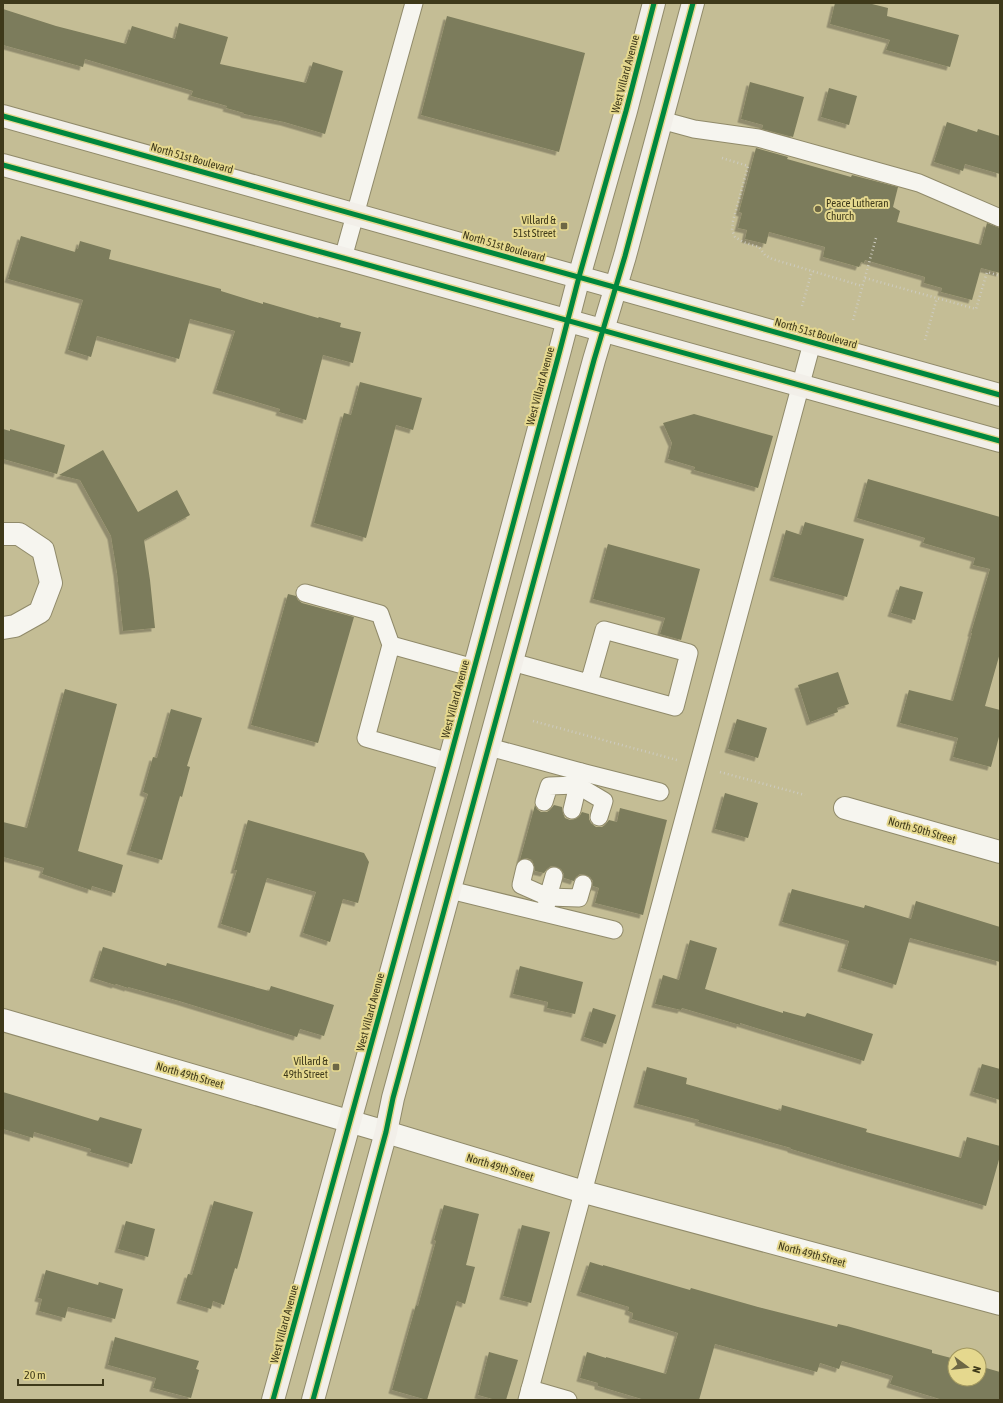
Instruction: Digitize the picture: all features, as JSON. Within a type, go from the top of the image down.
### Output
[{"type":"street","name":"West Villard Avenue","points":[[273,1400],[474,668],[579,277],[626,111],[654,3]]},
{"type":"street","points":[[313,1400],[386,1132],[393,1098],[693,3]]},
{"type":"street","name":"North 51st Boulevard","points":[[3,116],[1000,395]]},
{"type":"street","points":[[3,165],[1000,441]]},
{"type":"street","points":[[3,534],[19,534],[44,550],[50,583],[40,612],[15,626],[3,628]]},
{"type":"street","name":"North 50th Street","points":[[845,808],[1000,852]]},
{"type":"street","name":"North 49th Street","points":[[3,1020],[386,1132],[584,1192],[1000,1304]]},
{"type":"lane","points":[[343,258],[414,3]]},
{"type":"lane","points":[[661,120],[694,129],[758,138],[919,183],[1000,218]]},
{"type":"lane","points":[[568,1400],[529,1395],[812,343]]},
{"type":"lane","points":[[305,593],[380,614],[391,645],[366,738],[448,762]]},
{"type":"lane","points":[[512,662],[676,707],[689,654],[604,630],[589,683]]},
{"type":"lane","points":[[391,645],[474,668]]},
{"type":"lane","points":[[489,747],[579,778],[660,792]]},
{"type":"lane","points":[[544,802],[549,786],[579,778]]},
{"type":"lane","points":[[572,810],[579,778]]},
{"type":"lane","points":[[579,778],[604,801],[599,817]]},
{"type":"lane","points":[[526,868],[522,885],[546,905]]},
{"type":"lane","points":[[546,905],[554,876]]},
{"type":"lane","points":[[546,905],[579,898],[583,884]]},
{"type":"lane","points":[[450,890],[546,905],[614,930]]},
{"type":"path","points":[[718,157],[748,166],[732,221],[732,230],[735,237],[743,242],[759,247],[765,255],[772,259],[862,286]]},
{"type":"path","points":[[853,320],[876,238]]},
{"type":"path","points":[[802,306],[812,271]]},
{"type":"path","points":[[865,278],[976,309],[987,272],[1000,276]]},
{"type":"path","points":[[925,340],[937,298]]},
{"type":"path","points":[[533,721],[805,795]]},
{"type":"building","points":[[835,3],[868,3],[888,8],[887,16],[959,35],[950,67],[886,50],[890,40],[830,24]]},
{"type":"building","points":[[3,9],[56,26],[126,44],[132,26],[175,39],[179,23],[228,37],[220,64],[306,83],[313,62],[343,71],[325,134],[284,122],[244,114],[226,108],[227,106],[191,96],[193,91],[85,59],[83,67],[3,45]]},
{"type":"building","points":[[447,16],[585,53],[559,152],[421,115]]},
{"type":"building","points":[[750,82],[804,97],[793,137],[762,129],[763,125],[741,119]]},
{"type":"building","points":[[829,88],[857,96],[849,125],[821,117]]},
{"type":"building","points":[[947,122],[977,132],[978,129],[1000,136],[1000,174],[965,164],[963,171],[934,162]]},
{"type":"building","name":"Peace Lutheran Church","points":[[756,148],[788,157],[787,159],[851,177],[852,175],[898,187],[893,207],[900,211],[897,222],[981,245],[987,223],[1000,228],[1000,273],[981,268],[972,300],[941,292],[942,288],[924,283],[925,277],[865,260],[864,263],[861,262],[859,267],[823,257],[825,247],[769,232],[766,244],[745,239],[747,230],[738,228],[742,213],[739,212]]},
{"type":"building","points":[[21,236],[75,252],[76,248],[78,249],[80,241],[111,250],[109,259],[221,289],[221,291],[263,304],[263,302],[341,323],[340,327],[361,332],[353,363],[323,355],[306,420],[279,412],[280,409],[216,390],[235,331],[190,319],[179,359],[97,336],[91,357],[68,350],[83,300],[8,279]]},
{"type":"building","points":[[360,382],[422,398],[413,430],[396,425],[366,538],[314,523],[344,413],[351,415]]},
{"type":"building","points":[[694,414],[773,436],[758,488],[694,470],[695,467],[668,459],[672,443],[663,423]]},
{"type":"building","points":[[3,429],[10,431],[10,429],[65,445],[57,474],[3,459]]},
{"type":"building","points":[[103,450],[138,512],[177,490],[190,515],[144,540],[155,628],[123,631],[117,573],[111,536],[80,480],[59,475]]},
{"type":"building","points":[[868,479],[1000,517],[1000,653],[985,706],[1000,710],[1000,733],[991,767],[953,757],[958,738],[900,723],[909,690],[953,701],[990,569],[973,565],[975,558],[923,543],[925,538],[857,518]]},
{"type":"building","points":[[805,522],[864,539],[847,597],[773,577],[786,530],[801,535]]},
{"type":"building","points":[[608,544],[700,569],[681,640],[660,634],[665,618],[593,599]]},
{"type":"building","points":[[900,586],[923,592],[915,620],[891,613]]},
{"type":"building","points":[[288,594],[296,596],[302,603],[354,617],[318,743],[251,725]]},
{"type":"building","points":[[838,672],[849,704],[837,708],[838,712],[810,722],[798,685]]},
{"type":"building","points":[[65,689],[117,704],[78,851],[123,865],[115,893],[92,886],[91,890],[42,874],[44,868],[3,857],[3,822],[27,828]]},
{"type":"building","points":[[171,709],[202,718],[187,766],[190,767],[182,797],[180,796],[162,860],[130,851],[148,794],[143,792],[153,757],[157,758]]},
{"type":"building","points":[[737,719],[767,728],[758,758],[728,749]]},
{"type":"building","points":[[725,793],[758,803],[748,838],[715,829]]},
{"type":"building","points":[[535,805],[541,812],[547,812],[554,805],[562,807],[565,818],[570,820],[579,817],[582,812],[589,814],[591,823],[596,827],[602,827],[609,820],[617,822],[620,808],[667,820],[643,915],[595,903],[599,888],[593,886],[593,881],[586,875],[580,874],[574,881],[564,878],[564,874],[561,869],[557,867],[551,866],[544,873],[535,871],[532,860],[527,858],[520,860]]},
{"type":"building","points":[[248,820],[364,853],[369,862],[358,903],[343,899],[330,942],[303,933],[316,892],[267,878],[250,933],[221,924],[237,870],[234,870]]},
{"type":"building","points":[[792,889],[864,908],[865,905],[911,919],[916,901],[1000,927],[1000,962],[910,938],[896,985],[841,968],[849,941],[782,922]]},
{"type":"building","points":[[690,940],[717,948],[705,989],[783,1013],[783,1011],[805,1017],[807,1013],[873,1034],[864,1061],[740,1023],[740,1025],[682,1008],[681,1010],[655,1004],[663,975],[679,980]]},
{"type":"building","points":[[103,947],[166,966],[167,963],[269,991],[271,986],[334,1005],[324,1036],[300,1029],[297,1037],[179,1001],[93,978]]},
{"type":"building","points":[[520,966],[583,982],[575,1014],[547,1008],[548,1002],[513,994]]},
{"type":"building","points":[[593,1008],[616,1015],[606,1044],[584,1037]]},
{"type":"building","points":[[982,1064],[1000,1069],[1000,1100],[973,1092]]},
{"type":"building","points":[[647,1067],[687,1078],[686,1084],[781,1111],[782,1105],[867,1129],[866,1132],[961,1158],[967,1137],[1000,1146],[1000,1156],[986,1206],[698,1122],[699,1120],[637,1104]]},
{"type":"building","points":[[3,1092],[98,1121],[100,1117],[142,1129],[132,1164],[90,1152],[91,1149],[34,1132],[33,1138],[3,1129]]},
{"type":"building","points":[[214,1201],[253,1212],[237,1269],[235,1268],[224,1305],[213,1301],[211,1309],[180,1300],[188,1274],[192,1275]]},
{"type":"building","points":[[444,1205],[479,1214],[466,1265],[475,1267],[465,1304],[457,1301],[427,1400],[392,1390],[416,1305],[418,1306],[436,1241],[434,1240]]},
{"type":"building","points":[[126,1221],[155,1229],[148,1257],[118,1249]]},
{"type":"building","points":[[522,1225],[550,1232],[531,1303],[503,1296]]},
{"type":"building","points":[[590,1262],[690,1290],[691,1288],[837,1327],[838,1324],[847,1326],[932,1350],[932,1353],[947,1357],[947,1387],[987,1387],[987,1368],[1000,1372],[1000,1400],[943,1400],[890,1384],[893,1376],[842,1361],[839,1369],[820,1363],[817,1372],[715,1344],[699,1400],[645,1400],[598,1386],[598,1383],[580,1378],[587,1352],[666,1374],[678,1333],[632,1319],[633,1313],[628,1311],[629,1307],[580,1292]]},
{"type":"building","points":[[46,1270],[98,1285],[99,1282],[123,1289],[115,1319],[68,1307],[65,1318],[39,1311],[42,1299],[38,1298]]},
{"type":"building","points":[[115,1337],[199,1361],[196,1369],[199,1370],[191,1398],[153,1388],[156,1378],[108,1365]]},
{"type":"building","points":[[489,1352],[518,1360],[506,1400],[496,1400],[478,1395]]},
{"type":"cycle path","points":[[273,1400],[449,762],[654,3]]},
{"type":"cycle path","points":[[313,1400],[386,1132],[393,1098],[594,360],[625,256],[693,3]]},
{"type":"cycle path","points":[[3,116],[1000,395]]},
{"type":"cycle path","points":[[3,165],[1000,441]]},
{"type":"place","name":"Peace Lutheran Church","points":[[818,209]]},
{"type":"place","name":"Villard & 51st Street","points":[[564,226]]},
{"type":"place","name":"Villard & 49th Street","points":[[336,1067]]}]
